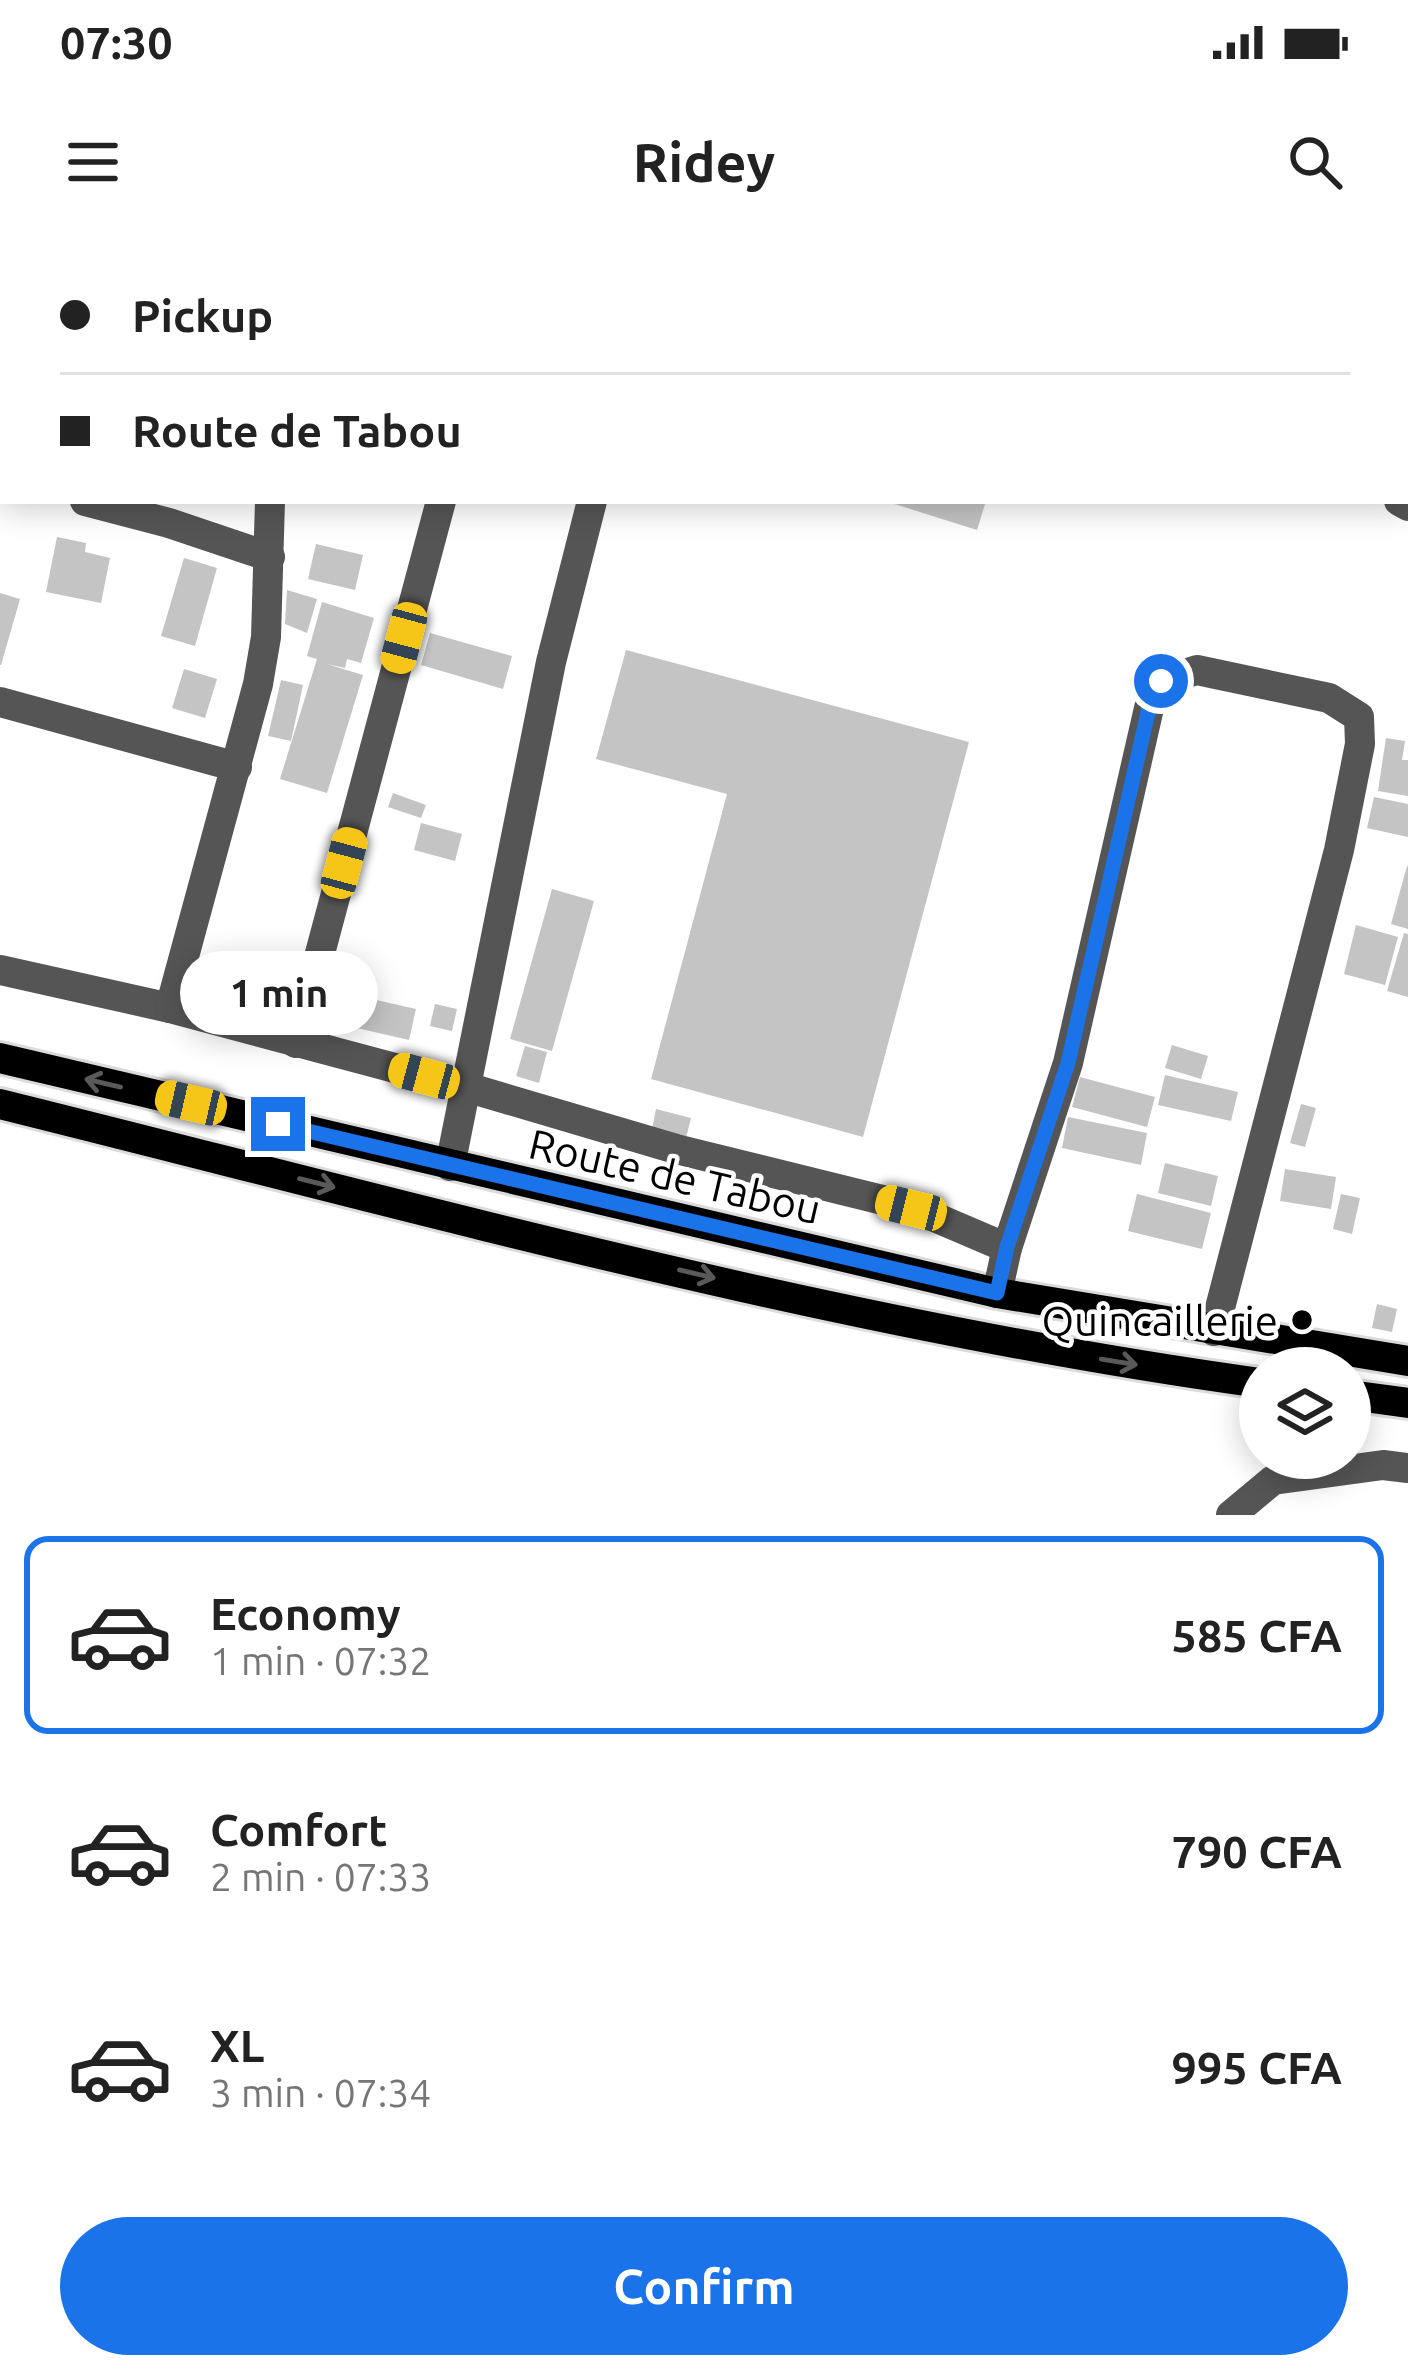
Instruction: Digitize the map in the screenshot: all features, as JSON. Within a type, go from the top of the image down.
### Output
[{"type":"main road","name":"Route de Tabou","points":[[0,1058],[997,1293],[1408,1361]]},
{"type":"main road","points":[[0,1104],[470,1221],[995,1342],[1239,1380]]},
{"type":"main road","points":[[1371,1398],[1408,1403]]},
{"type":"street","points":[[97,504],[270,557]]},
{"type":"street","points":[[170,1008],[237,767],[266,637],[270,504]]},
{"type":"street","points":[[296,1043],[440,504]]},
{"type":"street","points":[[450,1166],[550,662],[591,504]]},
{"type":"street","points":[[997,1293],[1007,1247],[1068,1063],[1149,708],[1161,681],[1197,670],[1329,698],[1359,717],[1360,744],[1340,850],[1214,1331]]},
{"type":"street","points":[[0,702],[237,767]]},
{"type":"street","points":[[0,970],[170,1008],[676,1149],[911,1208],[1007,1247]]},
{"type":"street","points":[[1232,1515],[1273,1480],[1383,1465],[1408,1468]]},
{"type":"building","points":[[895,504],[985,504],[977,530]]},
{"type":"building","points":[[57,537],[86,543],[85,552],[110,558],[101,603],[46,592]]},
{"type":"building","points":[[316,544],[363,555],[355,590],[308,579]]},
{"type":"building","points":[[184,558],[217,568],[195,646],[161,636]]},
{"type":"building","points":[[287,590],[317,599],[307,633],[285,624]]},
{"type":"building","points":[[0,593],[20,599],[1,665],[0,665]]},
{"type":"building","points":[[322,602],[374,618],[361,663],[347,659],[345,668],[327,664],[363,675],[327,793],[280,779],[317,659],[307,656]]},
{"type":"building","points":[[430,633],[512,656],[503,689],[421,665]]},
{"type":"building","points":[[626,650],[969,742],[863,1137],[651,1079],[727,794],[596,759]]},
{"type":"building","points":[[184,669],[217,679],[205,718],[172,708]]},
{"type":"building","points":[[281,680],[303,685],[291,741],[268,736]]},
{"type":"building","points":[[1386,738],[1405,741],[1402,760],[1408,760],[1408,796],[1378,791]]},
{"type":"building","points":[[393,793],[426,805],[421,818],[388,807]]},
{"type":"building","points":[[1374,797],[1408,804],[1408,837],[1367,828]]},
{"type":"building","points":[[421,823],[462,834],[455,861],[414,850]]},
{"type":"building","points":[[1408,866],[1408,929],[1391,924]]},
{"type":"building","points":[[552,889],[594,901],[552,1051],[510,1039]]},
{"type":"building","points":[[1356,925],[1398,937],[1385,985],[1344,974]]},
{"type":"building","points":[[1404,933],[1408,934],[1408,997],[1387,991]]},
{"type":"building","points":[[209,965],[255,974],[248,1013],[201,1004]]},
{"type":"building","points":[[341,992],[416,1009],[409,1040],[335,1023]]},
{"type":"building","points":[[435,1004],[457,1009],[452,1031],[430,1026]]},
{"type":"building","points":[[1172,1045],[1208,1056],[1201,1079],[1165,1068]]},
{"type":"building","points":[[525,1046],[547,1052],[539,1083],[516,1076]]},
{"type":"building","points":[[1165,1075],[1238,1092],[1231,1121],[1158,1105]]},
{"type":"building","points":[[1080,1077],[1155,1097],[1147,1127],[1072,1107]]},
{"type":"building","points":[[1301,1104],[1316,1108],[1305,1147],[1290,1143]]},
{"type":"building","points":[[656,1109],[691,1118],[686,1138],[652,1129]]},
{"type":"building","points":[[1068,1117],[1147,1133],[1141,1165],[1062,1148]]},
{"type":"building","points":[[1165,1163],[1218,1176],[1211,1206],[1158,1193]]},
{"type":"building","points":[[1285,1169],[1336,1177],[1331,1209],[1280,1201]]},
{"type":"building","points":[[1137,1194],[1211,1213],[1202,1249],[1128,1231]]},
{"type":"building","points":[[1341,1194],[1360,1198],[1352,1234],[1333,1229]]},
{"type":"building","points":[[1377,1304],[1397,1309],[1392,1332],[1372,1328]]},
{"type":"place","name":"Quincaillerie","points":[[1302,1320]]},
{"type":"route","points":[[278,1124],[997,1293],[1007,1247],[1068,1063],[1149,708],[1161,681]]}]
